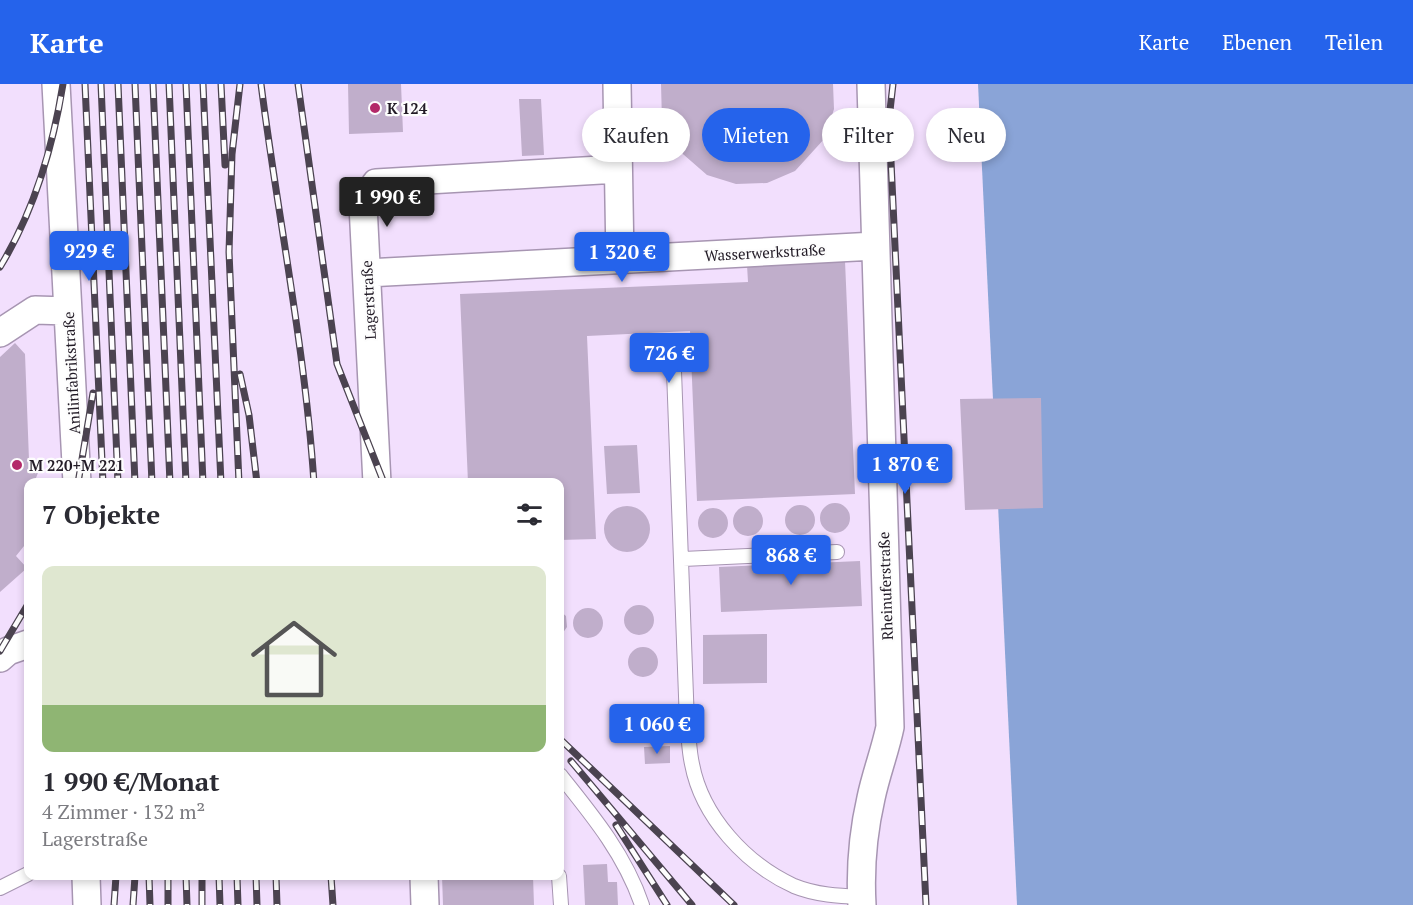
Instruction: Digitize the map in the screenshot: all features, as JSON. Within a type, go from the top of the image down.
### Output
[{"type":"street","name":"Anilinfabrikstraße","points":[[56,84],[77,478]]},
{"type":"street","points":[[616,84],[620,260]]},
{"type":"street","name":"Rheinuferstraße","points":[[862,901],[864,837],[890,727],[871,84]]},
{"type":"street","name":"Lagerstraße","points":[[377,478],[363,205],[376,183],[618,169]]},
{"type":"street","name":"Wasserwerkstraße","points":[[367,273],[875,246]]},
{"type":"street","points":[[0,333],[35,310],[68,311]]},
{"type":"street","points":[[0,658],[8,651],[24,645]]},
{"type":"street","points":[[86,880],[87,905]]},
{"type":"street","points":[[424,880],[425,905]]},
{"type":"lane","points":[[675,371],[687,723],[692,766],[710,814],[742,851],[768,872],[796,887],[862,901]]},
{"type":"lane","points":[[683,559],[837,552]]},
{"type":"lane","points":[[564,784],[598,822],[631,874],[642,905]]},
{"type":"lane","points":[[0,888],[24,876]]},
{"type":"lane","points":[[560,880],[561,905]]},
{"type":"shaded area","points":[[0,84],[978,84],[979,108],[926,108],[926,162],[982,162],[1017,905],[0,905]]},
{"type":"water","points":[[978,84],[1413,84],[1413,905],[1017,905],[982,162],[1006,162],[1006,108],[979,108]]},
{"type":"building","name":"K 124","points":[[348,84],[401,84],[403,132],[349,134]]},
{"type":"building","points":[[661,84],[833,84],[834,108],[822,108],[822,141],[810,154],[810,108],[702,108],[702,162],[803,162],[795,171],[767,183],[736,184],[707,175],[690,160],[690,108],[662,108]]},
{"type":"building","points":[[519,99],[541,99],[544,155],[522,156]]},
{"type":"building","points":[[845,261],[855,494],[697,501],[690,331],[587,336],[596,539],[564,540],[564,478],[468,478],[460,294],[748,282],[747,265]]},
{"type":"building","name":"M 220+M 221","points":[[15,343],[25,354],[29,460],[39,470],[36,478],[24,478],[24,546],[16,556],[24,565],[24,571],[0,592],[0,357]]},
{"type":"building","points":[[1041,398],[1043,508],[965,510],[960,399]]},
{"type":"building","points":[[637,445],[640,493],[607,494],[604,446]]},
{"type":"building","points":[[835,503],[845,508],[850,518],[845,528],[835,533],[825,528],[820,518],[825,508]]},
{"type":"building","points":[[800,505],[810,510],[815,520],[810,530],[800,535],[790,530],[785,520],[790,510]]},
{"type":"building","points":[[627,506],[643,513],[650,529],[643,545],[627,552],[611,545],[604,529],[611,513]]},
{"type":"building","points":[[748,506],[754,507],[762,515],[762,527],[754,535],[748,536],[742,535],[734,527],[733,521],[734,515],[742,507]]},
{"type":"building","points":[[713,508],[719,509],[727,517],[727,529],[719,537],[713,538],[707,537],[699,529],[698,523],[699,517],[707,509]]},
{"type":"building","points":[[860,561],[862,606],[721,612],[719,567]]},
{"type":"building","points":[[639,605],[649,610],[654,620],[649,630],[639,635],[629,630],[624,620],[629,610]]},
{"type":"building","points":[[588,608],[598,613],[603,623],[598,633],[588,638],[578,633],[573,623],[578,613]]},
{"type":"building","points":[[564,614],[566,616],[567,627],[564,631]]},
{"type":"building","points":[[767,634],[767,683],[703,684],[703,635]]},
{"type":"building","points":[[643,647],[653,652],[658,662],[653,672],[643,677],[633,672],[628,662],[633,652]]},
{"type":"building","points":[[670,746],[670,763],[645,764],[644,747]]},
{"type":"building","points":[[607,864],[608,882],[617,882],[618,905],[585,905],[583,865]]},
{"type":"building","points":[[442,880],[533,880],[534,905],[443,905]]},
{"type":"railway","points":[[0,267],[12,246],[40,179],[54,132],[63,84]]},
{"type":"railway","points":[[85,84],[103,478]]},
{"type":"railway","points":[[101,84],[118,478]]},
{"type":"railway","points":[[118,84],[135,478]]},
{"type":"railway","points":[[135,84],[152,478]]},
{"type":"railway","points":[[153,84],[170,478]]},
{"type":"railway","points":[[169,84],[186,478]]},
{"type":"railway","points":[[186,84],[203,478]]},
{"type":"railway","points":[[203,84],[221,478]]},
{"type":"railway","points":[[221,84],[225,165]]},
{"type":"railway","points":[[239,478],[229,252],[232,154],[240,84]]},
{"type":"railway","points":[[261,84],[298,333],[314,478]]},
{"type":"railway","points":[[298,84],[337,364],[382,478]]},
{"type":"railway","points":[[893,84],[889,119],[926,905]]},
{"type":"railway","points":[[240,374],[249,415],[256,478]]},
{"type":"railway","points":[[79,478],[93,393]]},
{"type":"railway","points":[[0,651],[24,611]]},
{"type":"railway","points":[[564,743],[734,905]]},
{"type":"railway","points":[[571,761],[692,905]]},
{"type":"railway","points":[[616,825],[667,905]]},
{"type":"railway","points":[[114,905],[116,880]]},
{"type":"railway","points":[[133,905],[135,880]]},
{"type":"railway","points":[[149,880],[150,905]]},
{"type":"railway","points":[[168,880],[168,905]]},
{"type":"railway","points":[[186,880],[187,905]]},
{"type":"railway","points":[[202,880],[202,905]]},
{"type":"railway","points":[[219,880],[220,905]]},
{"type":"railway","points":[[237,880],[238,905]]},
{"type":"railway","points":[[256,880],[257,905]]},
{"type":"railway","points":[[276,880],[277,905]]},
{"type":"railway","points":[[331,880],[333,905]]},
{"type":"place","name":"K 124","points":[[375,108]]},
{"type":"place","name":"M 220+M 221","points":[[17,465]]}]
